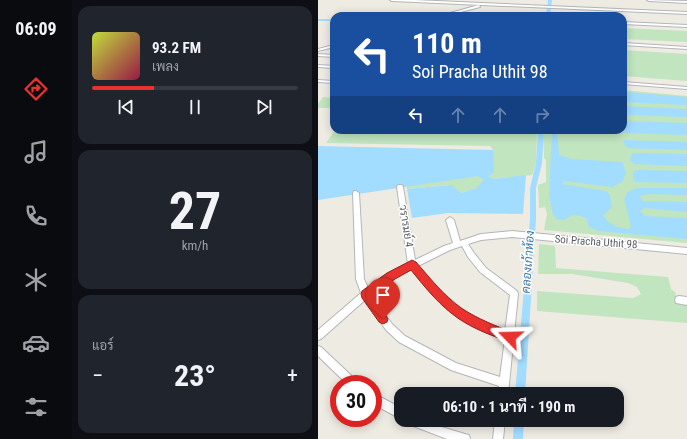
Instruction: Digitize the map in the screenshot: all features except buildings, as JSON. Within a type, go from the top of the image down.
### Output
[{"type":"street","points":[[392,0],[457,1],[485,4],[687,13]]},
{"type":"street","points":[[503,4],[504,0]]},
{"type":"street","points":[[649,0],[687,2]]},
{"type":"street","points":[[456,12],[485,4]]},
{"type":"street","points":[[627,23],[687,26]]},
{"type":"street","points":[[627,44],[687,48]]},
{"type":"street","points":[[318,50],[330,47]]},
{"type":"street","points":[[318,55],[330,56]]},
{"type":"street","points":[[318,66],[330,67]]},
{"type":"street","points":[[318,81],[330,82]]},
{"type":"street","points":[[627,83],[687,88]]},
{"type":"street","name":"วรารมย์ 4","points":[[400,187],[412,264]]},
{"type":"street","points":[[356,193],[360,279],[366,294],[389,327],[402,339],[454,367],[504,383]]},
{"type":"street","points":[[450,220],[460,244],[483,270],[513,292],[510,337],[504,387]]},
{"type":"street","name":"Soi Pracha Uthit 98","points":[[318,336],[366,294],[391,276],[412,264],[481,237],[519,234],[545,238],[687,250]]},
{"type":"street","points":[[412,264],[429,285],[456,310],[482,326],[510,337]]},
{"type":"street","points":[[318,350],[344,375]]},
{"type":"street","points":[[382,403],[394,410]]},
{"type":"street","points":[[429,427],[465,439]]},
{"type":"street","points":[[498,439],[499,427]]},
{"type":"green space","points":[[627,28],[687,31],[687,42],[627,39]]},
{"type":"green space","points":[[627,50],[687,54],[687,81],[627,76]]},
{"type":"green space","points":[[627,90],[687,96],[687,243],[544,230],[547,214],[545,207],[539,208],[538,185],[546,182],[546,160],[544,158],[543,134],[627,134]]},
{"type":"green space","points":[[323,97],[330,98],[330,108],[318,108],[318,104]]},
{"type":"green space","points":[[332,134],[537,134],[536,163],[532,175],[494,179],[488,176],[493,150],[490,146],[326,143]]},
{"type":"green space","points":[[478,175],[485,180],[476,188],[461,193],[450,185],[407,189],[406,186]]},
{"type":"green space","points":[[539,244],[555,246],[556,268],[668,277],[671,289],[675,292],[678,303],[687,304],[687,323],[537,311],[537,291],[633,298],[641,294],[637,287],[628,283],[572,274],[538,274]]},
{"type":"water","points":[[627,92],[687,97],[687,105],[627,102]]},
{"type":"water","points":[[627,106],[687,109],[687,117],[627,115]]},
{"type":"water","points":[[627,121],[687,123],[687,135],[627,133]]},
{"type":"water","points":[[552,134],[557,134],[559,155],[571,159],[622,162],[626,173],[622,182],[612,187],[564,181],[562,184],[606,191],[610,195],[612,207],[603,216],[614,226],[629,229],[631,226],[624,199],[628,192],[637,188],[687,188],[687,195],[648,194],[639,196],[643,201],[687,202],[687,212],[645,208],[640,211],[645,216],[687,218],[687,239],[599,231],[589,227],[586,218],[577,215],[564,220],[556,219],[552,211],[549,194]]},
{"type":"water","points":[[625,140],[687,142],[687,150],[627,148],[623,142]]},
{"type":"water","points":[[318,146],[493,150],[494,172],[488,176],[494,179],[526,175],[523,214],[448,213],[412,218],[407,189],[451,185],[461,193],[476,188],[484,180],[478,176],[318,200]]},
{"type":"water","points":[[632,153],[687,154],[687,166],[634,164],[630,160]]},
{"type":"water","points":[[636,170],[687,171],[687,183],[636,182],[633,179],[633,172]]},
{"type":"waterway","name":"คลองเก้าห้อง","points":[[548,12],[550,0]]},
{"type":"waterway","points":[[318,20],[330,20]]},
{"type":"waterway","name":"คลองเก้าห้อง","points":[[521,387],[533,219],[533,188],[539,163],[541,134]]},
{"type":"waterway","name":"คลองเก้าห้อง","points":[[518,439],[519,427]]},
{"type":"route","points":[[383,319],[366,294],[391,276],[412,264],[429,285],[468,319],[510,337]]}]
